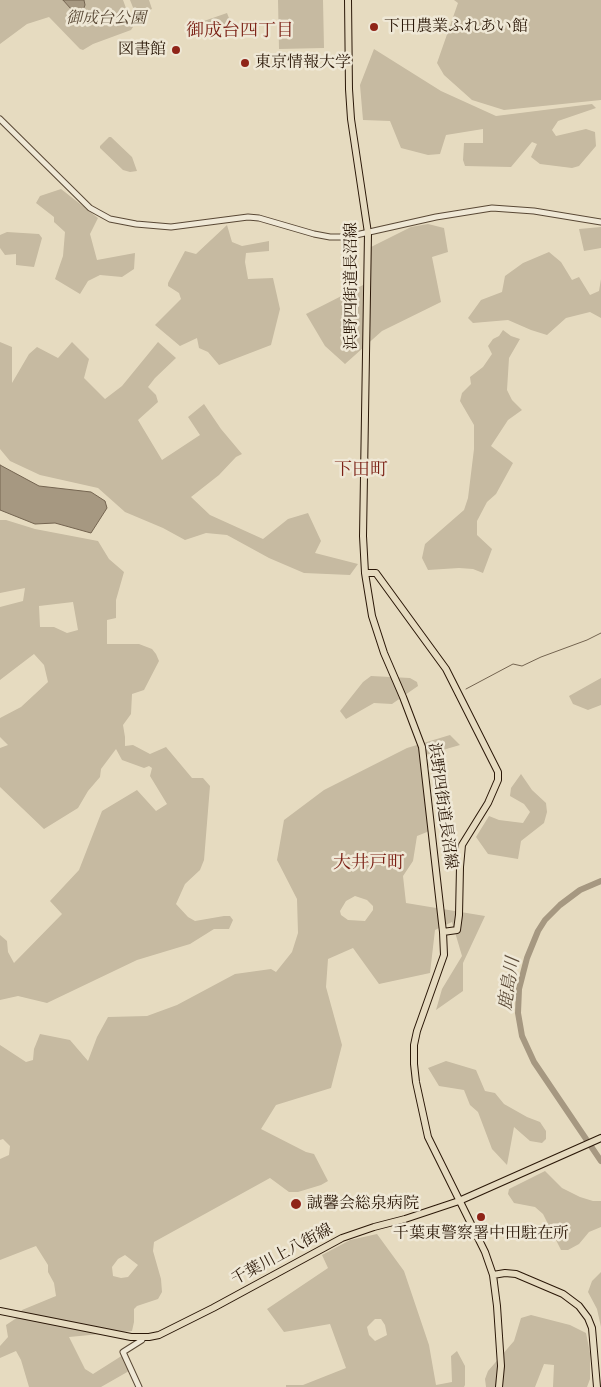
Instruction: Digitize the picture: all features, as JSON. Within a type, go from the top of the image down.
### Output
[{"type":"main road","name":"浜野四街道長沼線","points":[[348,0],[351,119],[368,232],[363,536],[365,573],[372,616],[384,653],[422,748],[443,932],[444,955],[417,1031],[414,1045],[414,1064],[428,1137],[485,1252],[493,1275],[498,1314],[501,1366],[499,1387]]},
{"type":"main road","name":"浜野四街道長沼線","points":[[365,573],[376,574],[446,669],[498,772],[498,780],[488,803],[462,845],[457,930],[443,932]]},
{"type":"main road","name":"千葉川上八街線","points":[[0,1311],[131,1337],[143,1337],[167,1332],[342,1238],[374,1227],[405,1220],[459,1201],[598,1139]]},
{"type":"main road","points":[[493,1275],[516,1274],[563,1294],[579,1306],[588,1318],[592,1328],[598,1387]]},
{"type":"street","points":[[0,119],[90,208],[110,219],[136,224],[172,227],[248,217],[259,218],[314,234],[346,237],[454,214],[492,208],[534,211],[601,222]]},
{"type":"street","points":[[139,1387],[123,1352],[142,1340],[143,1337]]},
{"type":"green space","name":"御成台公園","points":[[0,0],[63,0],[71,9],[85,5],[84,0],[123,0],[133,27],[131,30],[93,44],[83,50],[49,17],[27,24],[0,44]]},
{"type":"green space","points":[[130,0],[149,0],[152,9],[136,15]]},
{"type":"green space","points":[[278,0],[323,0],[324,48],[279,49]]},
{"type":"green space","points":[[454,0],[601,0],[601,100],[504,110],[472,100],[444,75],[437,63],[458,3]]},
{"type":"green space","points":[[227,13],[232,26],[209,34],[204,21]]},
{"type":"green space","points":[[374,49],[441,91],[496,116],[592,104],[596,108],[558,121],[552,130],[556,136],[586,129],[595,132],[596,146],[579,166],[572,168],[540,164],[531,157],[537,144],[532,142],[511,167],[465,166],[463,160],[464,143],[483,143],[483,129],[446,135],[440,154],[428,155],[401,148],[390,121],[363,120],[360,85]]},
{"type":"green space","points":[[109,137],[132,157],[137,171],[123,170],[100,148]]},
{"type":"green space","points":[[61,189],[98,218],[90,234],[97,260],[135,253],[134,269],[122,277],[100,275],[88,281],[80,294],[55,279],[63,256],[65,232],[54,222],[54,217],[36,203],[40,196]]},
{"type":"green space","points":[[428,224],[444,228],[448,252],[432,257],[441,302],[382,331],[345,364],[325,346],[306,314],[369,282],[371,271],[369,248],[411,227]]},
{"type":"green space","points":[[227,225],[232,242],[242,246],[269,241],[269,251],[246,253],[245,262],[248,279],[273,278],[280,309],[271,345],[219,365],[208,352],[199,348],[197,338],[180,346],[155,325],[181,299],[179,293],[168,286],[168,283],[185,251],[196,254]]},
{"type":"green space","points":[[601,227],[601,248],[584,251],[579,229]]},
{"type":"green space","points":[[7,232],[39,234],[42,238],[34,267],[16,265],[16,254],[5,255],[0,248],[0,235]]},
{"type":"green space","points":[[549,252],[561,262],[572,280],[579,277],[590,295],[599,291],[601,279],[601,318],[590,312],[566,318],[547,335],[508,320],[473,323],[468,318],[481,300],[502,292],[505,276],[523,263]]},
{"type":"green space","points":[[503,330],[511,336],[520,339],[509,358],[507,390],[512,400],[522,410],[508,420],[491,446],[513,463],[496,494],[487,502],[477,521],[477,535],[492,549],[483,573],[473,569],[459,568],[428,570],[422,558],[425,544],[464,510],[468,498],[474,449],[474,425],[460,401],[462,393],[471,384],[470,377],[483,367],[492,354],[488,346]]},
{"type":"green space","points":[[0,342],[12,347],[12,383],[29,354],[37,347],[58,358],[72,342],[89,359],[84,378],[105,399],[122,386],[158,342],[176,358],[148,387],[156,395],[158,402],[138,420],[162,460],[200,435],[188,417],[204,404],[221,429],[242,454],[236,457],[219,475],[191,497],[210,515],[263,539],[288,519],[308,513],[321,541],[315,553],[358,564],[350,575],[304,573],[269,558],[227,535],[206,533],[185,540],[163,528],[125,512],[98,488],[40,475],[10,461],[0,449]]},
{"type":"green space","points":[[0,520],[98,541],[109,559],[124,572],[116,600],[116,618],[107,620],[107,644],[139,644],[152,649],[159,661],[144,690],[132,694],[131,714],[123,725],[125,746],[133,745],[150,754],[166,747],[192,778],[203,778],[210,786],[204,860],[200,870],[185,884],[176,904],[188,917],[195,921],[224,916],[230,916],[233,920],[229,929],[214,929],[190,944],[137,960],[47,1003],[18,996],[0,1000],[0,935],[7,941],[8,952],[14,963],[62,914],[50,901],[79,870],[102,811],[137,790],[156,811],[167,804],[150,776],[152,768],[149,766],[144,768],[122,760],[116,749],[101,769],[100,777],[88,791],[78,808],[44,829],[0,787],[0,748],[8,745],[0,737],[0,718],[21,707],[48,682],[44,665],[34,654],[0,680],[0,607],[23,601],[25,588],[0,593]],"holes":[[[73,602],[78,630],[67,633],[54,627],[40,627],[39,606]]]},
{"type":"green space","points":[[371,676],[410,678],[417,682],[418,686],[392,704],[374,703],[346,719],[340,711],[363,682]]},
{"type":"green space","points":[[601,678],[601,705],[588,710],[573,704],[569,696]]},
{"type":"green space","points":[[450,735],[460,745],[422,756],[432,830],[417,836],[413,861],[403,876],[406,903],[485,916],[463,963],[463,991],[436,1010],[442,989],[462,956],[452,922],[435,930],[430,973],[379,984],[353,948],[328,959],[326,987],[342,1045],[331,1088],[276,1105],[261,1129],[306,1152],[314,1154],[328,1181],[298,1192],[289,1192],[270,1178],[154,1242],[153,1251],[161,1279],[162,1292],[158,1299],[137,1306],[134,1309],[132,1331],[69,1337],[85,1369],[93,1374],[123,1355],[129,1371],[101,1387],[29,1387],[21,1360],[16,1351],[0,1358],[0,1346],[8,1337],[6,1325],[18,1317],[22,1310],[56,1296],[54,1283],[48,1272],[48,1265],[36,1246],[0,1260],[0,1159],[9,1155],[10,1146],[3,1139],[0,1140],[0,1045],[26,1062],[33,1060],[34,1049],[40,1034],[70,1040],[88,1061],[97,1037],[108,1017],[147,1016],[177,1005],[235,974],[271,969],[276,972],[292,952],[298,933],[297,899],[277,860],[284,820],[324,790],[407,748]],"holes":[[[355,896],[367,900],[373,906],[373,910],[365,921],[348,920],[341,915],[340,911],[346,901]],[[125,1255],[138,1265],[128,1277],[113,1276],[112,1267],[118,1259]]]},
{"type":"green space","points":[[521,774],[532,790],[546,803],[547,812],[544,823],[521,841],[518,859],[488,854],[476,837],[489,816],[499,820],[523,823],[530,812],[524,804],[510,796],[511,788]]},
{"type":"green space","points":[[446,1061],[476,1070],[485,1091],[495,1093],[504,1104],[540,1122],[546,1131],[546,1139],[542,1143],[530,1141],[514,1127],[507,1165],[492,1149],[478,1112],[470,1105],[464,1090],[439,1086],[428,1068]]},
{"type":"green space","points":[[545,1171],[562,1188],[580,1197],[601,1201],[601,1227],[589,1232],[579,1244],[568,1250],[561,1250],[543,1214],[535,1207],[514,1203],[508,1194],[509,1189]]},
{"type":"green space","points":[[377,1234],[404,1271],[429,1345],[436,1385],[452,1382],[451,1356],[457,1351],[465,1366],[464,1387],[286,1387],[286,1385],[303,1385],[346,1368],[330,1324],[284,1332],[267,1309],[328,1268],[322,1255],[350,1240]],"holes":[[[375,1319],[381,1319],[385,1325],[387,1335],[375,1341],[369,1335],[367,1327]]]},
{"type":"green space","points":[[601,1272],[601,1327],[597,1309],[588,1292],[592,1281]]},
{"type":"green space","points":[[531,1315],[570,1325],[586,1333],[590,1353],[590,1379],[587,1387],[553,1387],[554,1365],[544,1364],[535,1387],[486,1387],[485,1379],[488,1371],[514,1341],[521,1318]]},
{"type":"shaded area","points":[[63,0],[84,0],[85,5],[83,10],[77,12],[71,9]]},
{"type":"shaded area","points":[[0,465],[39,486],[91,492],[105,501],[107,508],[91,533],[55,523],[35,524],[0,510]]},
{"type":"waterway","points":[[466,689],[513,664],[522,666],[601,633]]},
{"type":"waterway","name":"鹿島川","points":[[601,881],[580,890],[560,905],[545,920],[538,931],[527,958],[519,989],[518,1013],[522,1036],[534,1062],[601,1161]]},
{"type":"place","name":"下田農業ふれあい館","points":[[374,27]]},
{"type":"place","name":"図書館","points":[[176,50]]},
{"type":"place","name":"東京情報大学","points":[[245,63]]},
{"type":"place","name":"誠馨会総泉病院","points":[[296,1204]]},
{"type":"place","name":"千葉東警察署中田駐在所","points":[[481,1217]]},
{"type":"district","name":"御成台四丁目","points":[[240,31]]},
{"type":"district","name":"下田町","points":[[361,470]]},
{"type":"district","name":"大井戸町","points":[[369,863]]}]
